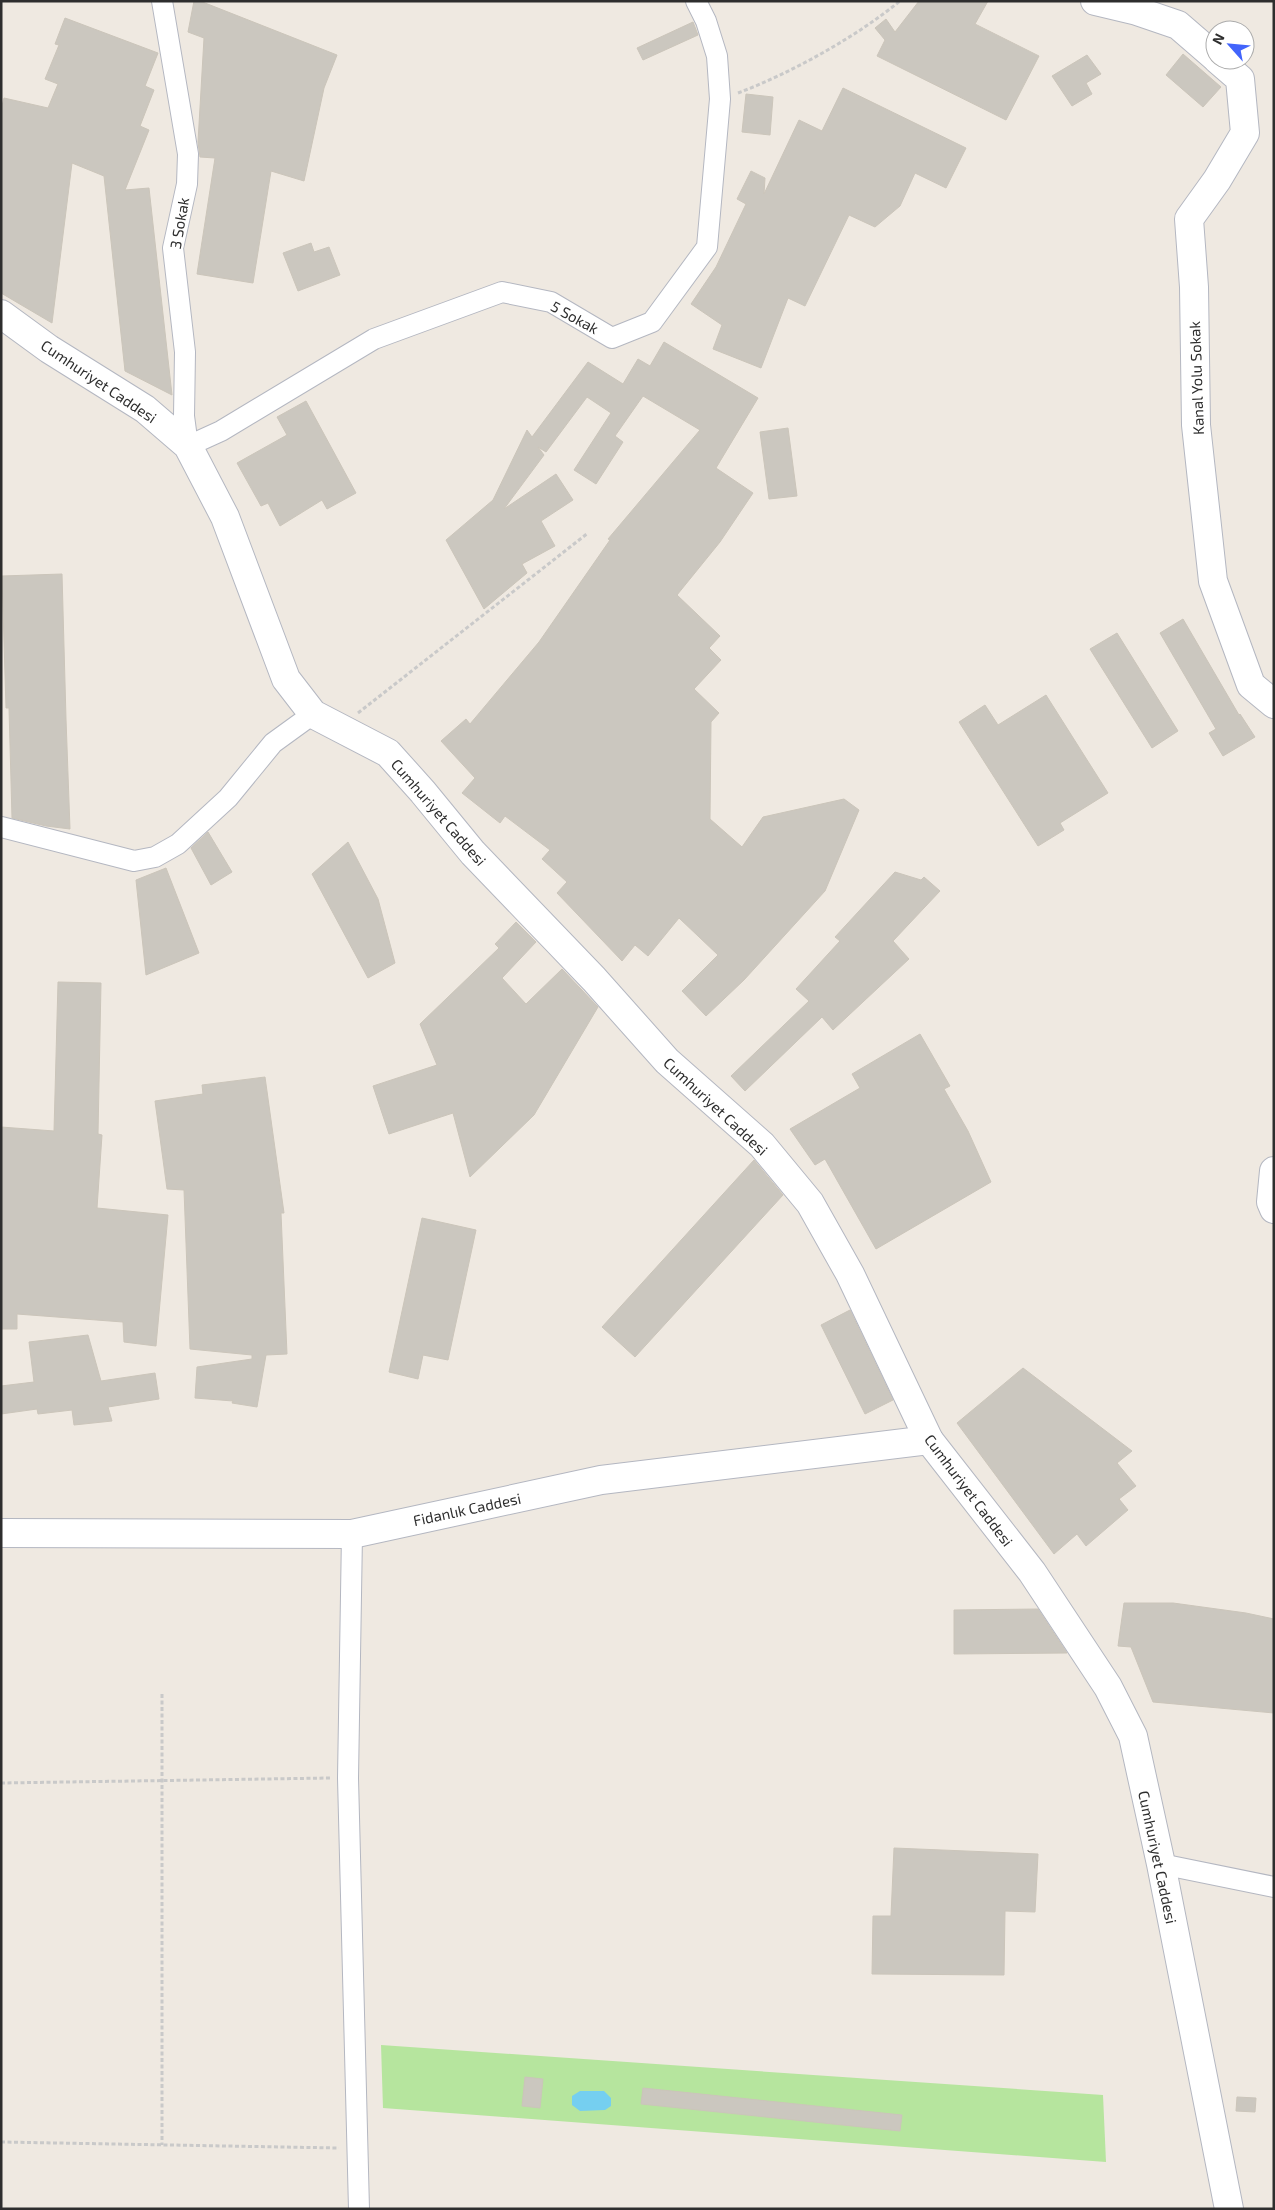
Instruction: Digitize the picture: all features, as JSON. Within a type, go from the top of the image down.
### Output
[{"type":"street","name":"3 Sokak","points":[[162,1],[188,154],[186,184],[173,248],[185,352],[184,416],[188,446]]},
{"type":"street","name":"5 Sokak","points":[[188,446],[221,431],[374,339],[502,292],[551,302],[612,338],[652,322],[707,247],[720,99],[717,56],[706,21],[696,1]]},
{"type":"street","points":[[1095,1],[1137,11],[1178,25],[1205,48]]},
{"type":"street","name":"Kanal Yolu Sokak","points":[[1230,70],[1240,79],[1244,133],[1217,180],[1189,219],[1194,287],[1196,425],[1213,581],[1251,685],[1274,704]]},
{"type":"street","name":"Cumhuriyet Caddesi","points":[[1,314],[49,349],[145,409],[188,446],[225,517],[286,679],[313,714],[388,753],[424,792],[473,853],[594,979],[666,1061],[768,1152],[810,1203],[841,1258],[929,1440],[1032,1572],[1108,1687],[1133,1736],[1161,1864],[1229,2209]]},
{"type":"street","points":[[1,827],[134,861],[155,857],[178,844],[228,798],[273,743],[313,714]]},
{"type":"street","points":[[1274,1170],[1271,1202],[1274,1209]]},
{"type":"street","name":"Fidanlık Caddesi","points":[[1,1533],[352,1534],[601,1480],[929,1440]]},
{"type":"street","points":[[352,1534],[348,1778],[359,2209]]},
{"type":"street","points":[[1161,1864],[1274,1888]]},
{"type":"path","points":[[720,99],[743,91],[831,48],[876,20],[900,1]]},
{"type":"path","points":[[340,727],[588,533]]},
{"type":"path","points":[[162,1694],[162,2145]]},
{"type":"path","points":[[1,1783],[348,1778]]},
{"type":"path","points":[[1,2142],[358,2149]]},
{"type":"green space","points":[[381,2045],[1103,2095],[1106,2162],[383,2108]]},
{"type":"water","points":[[580,2091],[604,2091],[611,2098],[611,2106],[605,2110],[580,2111],[572,2105],[572,2096]]},
{"type":"building","points":[[194,1],[200,1],[337,55],[324,88],[304,181],[271,171],[253,283],[197,274],[215,158],[200,157],[198,142],[204,38],[188,32]]},
{"type":"building","points":[[919,1],[988,1],[975,24],[1039,56],[1006,120],[877,56],[885,40],[875,28],[886,19],[895,32]]},
{"type":"building","points":[[65,18],[158,53],[145,86],[154,90],[140,126],[149,130],[125,190],[149,188],[172,395],[125,371],[104,176],[72,163],[52,323],[1,293],[1,110],[4,98],[48,108],[58,84],[45,79],[59,45],[55,44]]},
{"type":"building","points":[[693,22],[698,35],[643,60],[637,48]]},
{"type":"building","points":[[1183,54],[1221,87],[1203,107],[1166,75]]},
{"type":"building","points":[[1087,55],[1101,74],[1086,83],[1092,94],[1072,106],[1052,76]]},
{"type":"building","points":[[843,88],[966,148],[946,188],[915,173],[900,206],[875,227],[849,215],[805,306],[788,298],[761,368],[713,349],[722,325],[691,304],[716,267],[746,204],[737,199],[751,171],[765,178],[764,194],[799,120],[822,131]]},
{"type":"building","points":[[746,94],[773,97],[770,135],[742,132]]},
{"type":"building","points":[[311,243],[314,252],[329,247],[340,275],[298,291],[283,253]]},
{"type":"building","points":[[664,342],[758,398],[716,468],[753,493],[720,542],[677,595],[720,636],[709,648],[721,660],[694,689],[719,713],[711,722],[710,819],[742,847],[763,817],[844,799],[859,810],[825,891],[744,980],[706,1016],[682,991],[718,955],[679,918],[648,956],[635,945],[622,961],[557,893],[567,882],[542,859],[550,850],[505,816],[500,823],[462,793],[475,778],[441,741],[466,719],[470,724],[539,642],[610,540],[608,539],[700,430],[643,396],[615,436],[623,442],[596,484],[574,470],[611,413],[587,397],[546,452],[538,447],[544,455],[504,509],[556,474],[573,500],[541,521],[555,546],[522,564],[527,573],[484,609],[446,540],[493,500],[527,430],[532,437],[588,362],[623,384],[638,359],[650,366]]},
{"type":"building","points":[[306,401],[356,493],[327,509],[322,500],[280,526],[268,503],[261,506],[237,463],[287,435],[277,417]]},
{"type":"building","points":[[788,428],[797,496],[769,499],[760,432]]},
{"type":"building","points":[[62,574],[70,829],[46,826],[12,818],[9,708],[6,708],[2,576]]},
{"type":"building","points":[[1183,619],[1239,715],[1255,737],[1223,756],[1209,733],[1216,729],[1160,633]]},
{"type":"building","points":[[1117,633],[1178,731],[1152,748],[1090,649]]},
{"type":"building","points":[[1046,695],[1108,793],[1060,823],[1064,830],[1038,846],[959,722],[985,705],[998,725]]},
{"type":"building","points":[[208,832],[232,872],[211,885],[191,848]]},
{"type":"building","points":[[348,842],[378,899],[395,963],[368,978],[312,874]]},
{"type":"building","points":[[166,868],[199,953],[146,975],[136,880]]},
{"type":"building","points":[[895,872],[921,880],[924,877],[940,891],[893,941],[909,959],[833,1030],[822,1017],[745,1091],[731,1076],[809,1001],[796,989],[840,941],[835,937]]},
{"type":"building","points":[[516,922],[536,942],[502,978],[526,1004],[562,969],[598,1007],[534,1115],[470,1177],[453,1113],[389,1134],[373,1086],[437,1065],[420,1024],[499,948],[495,944]]},
{"type":"building","points":[[58,982],[101,983],[98,1134],[102,1135],[97,1208],[168,1215],[156,1346],[124,1342],[123,1322],[17,1314],[17,1329],[1,1329],[1,1127],[54,1131]]},
{"type":"building","points":[[920,1034],[950,1086],[944,1089],[968,1131],[991,1182],[876,1249],[825,1159],[815,1165],[790,1129],[860,1088],[852,1074]]},
{"type":"building","points":[[265,1077],[284,1213],[281,1213],[287,1354],[266,1355],[257,1407],[232,1403],[233,1401],[195,1398],[197,1367],[252,1359],[252,1355],[190,1349],[184,1190],[167,1189],[155,1101],[203,1094],[202,1085]]},
{"type":"building","points":[[754,1160],[783,1195],[635,1357],[602,1327]]},
{"type":"building","points":[[422,1218],[476,1230],[448,1360],[423,1355],[418,1379],[389,1372]]},
{"type":"building","points":[[850,1310],[893,1400],[865,1414],[821,1325]]},
{"type":"building","points":[[88,1335],[101,1381],[155,1373],[159,1399],[108,1407],[112,1421],[74,1425],[72,1410],[38,1414],[37,1409],[1,1414],[1,1386],[34,1382],[29,1342]]},
{"type":"building","points":[[1023,1368],[1132,1451],[1117,1463],[1136,1486],[1119,1499],[1128,1510],[1086,1546],[1077,1534],[1054,1554],[957,1423]]},
{"type":"building","points":[[1124,1603],[1173,1603],[1246,1613],[1274,1619],[1274,1713],[1153,1702],[1131,1647],[1118,1646]]},
{"type":"building","points":[[1038,1609],[1067,1653],[954,1654],[954,1610]]},
{"type":"building","points":[[894,1848],[1038,1854],[1035,1912],[1005,1911],[1004,1975],[872,1974],[873,1916],[891,1916]]},
{"type":"building","points":[[525,2077],[543,2079],[540,2108],[522,2106]]},
{"type":"building","points":[[643,2088],[902,2115],[900,2131],[641,2104]]},
{"type":"building","points":[[1237,2097],[1256,2098],[1255,2112],[1236,2111]]}]
